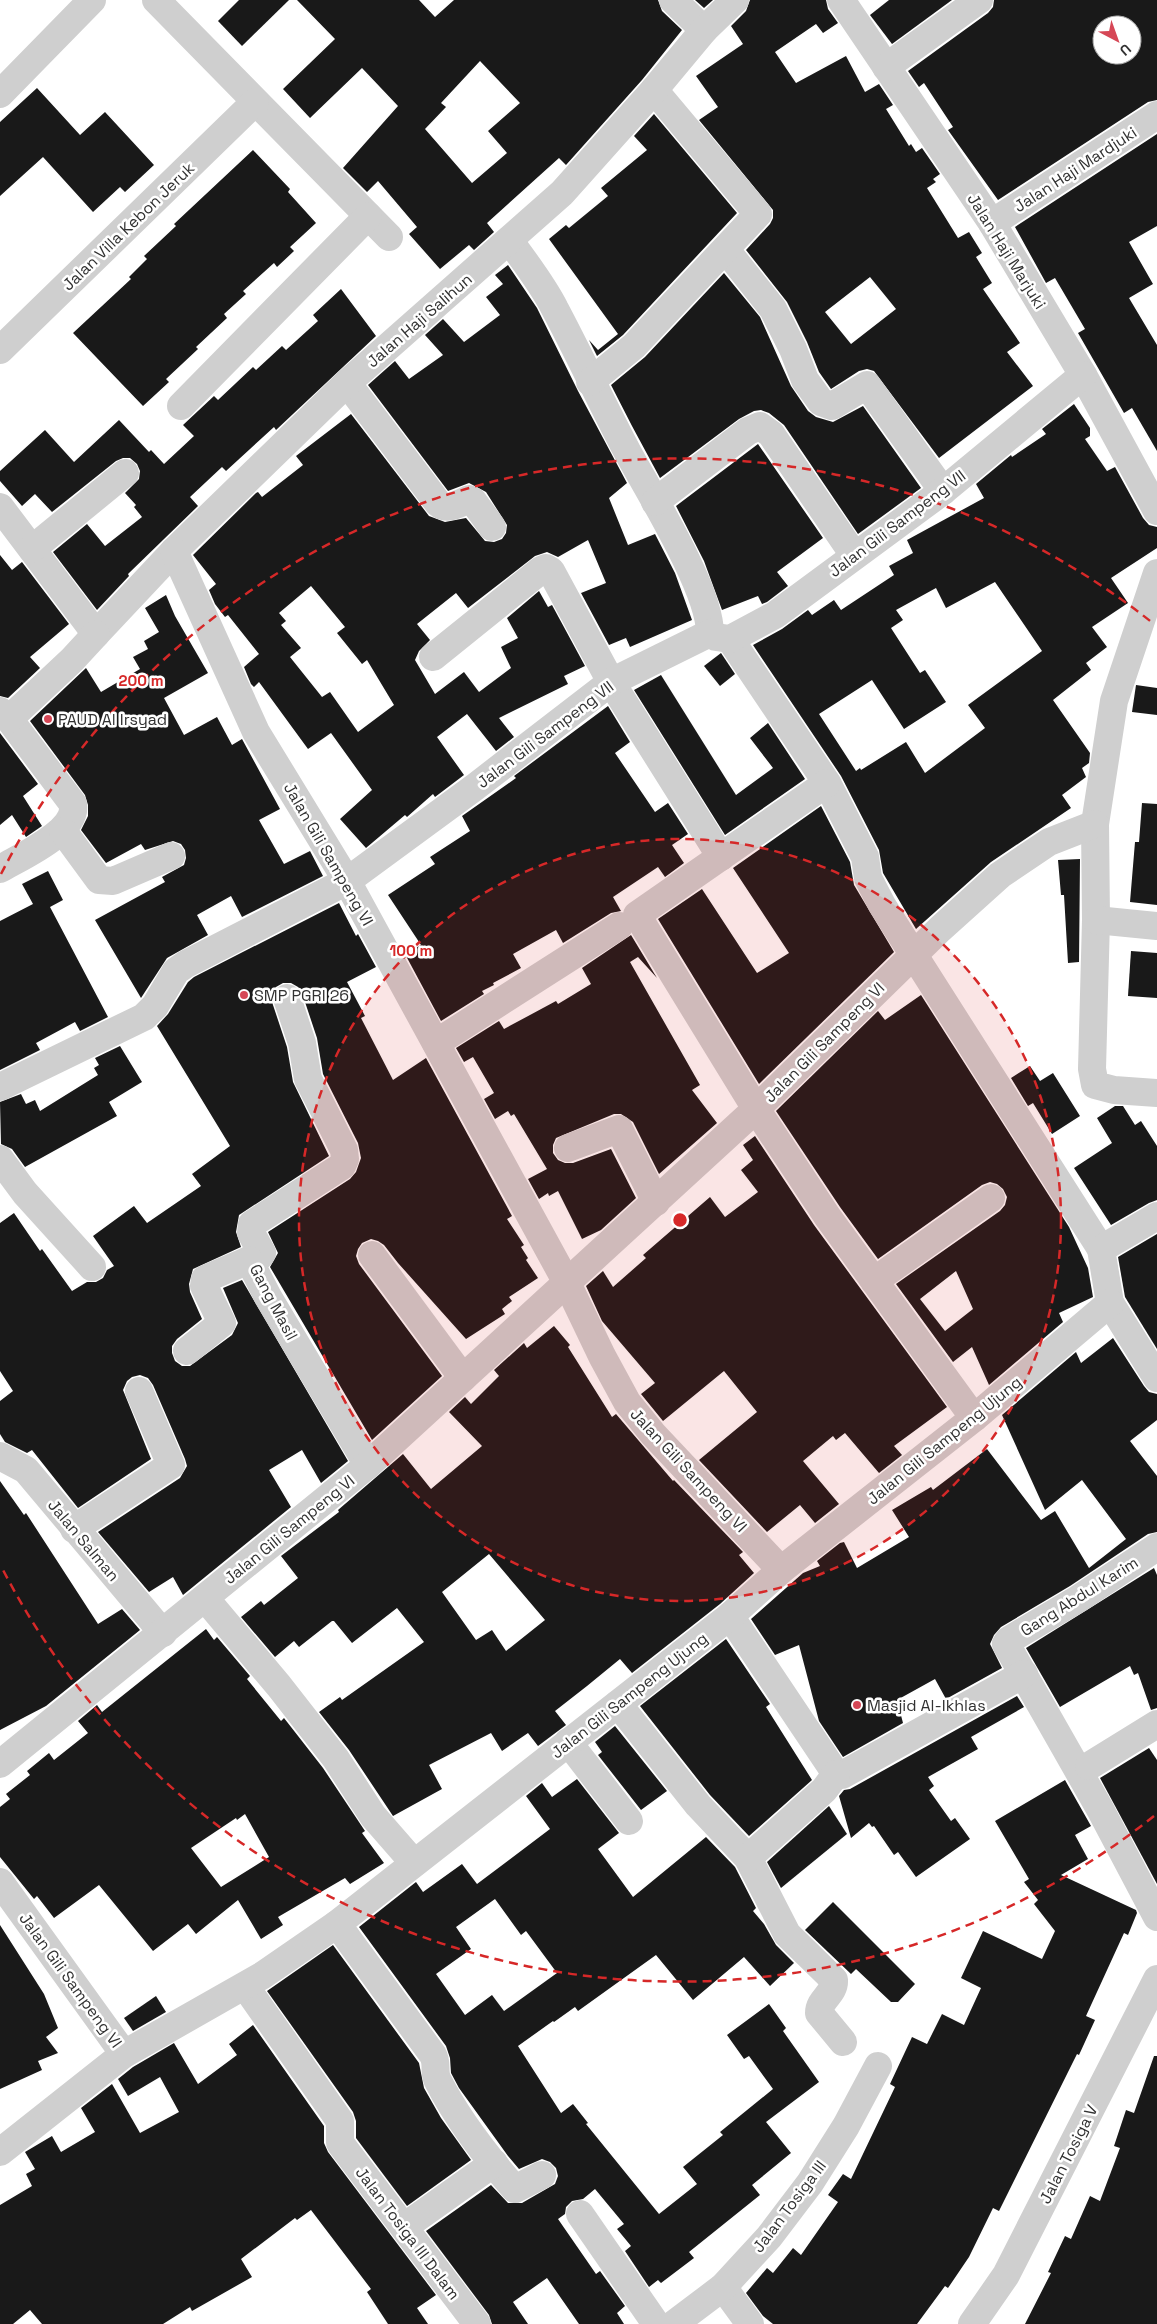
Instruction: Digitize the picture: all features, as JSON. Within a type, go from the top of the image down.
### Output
[{"type":"street","points":[[0,94],[92,0]]},
{"type":"street","points":[[156,0],[388,237]]},
{"type":"street","points":[[673,0],[704,30]]},
{"type":"street","name":"Jalan Haji Salihun","points":[[63,831],[71,817],[73,804],[5,715],[72,660],[174,551],[347,383],[562,192],[654,90],[704,30],[735,0]]},
{"type":"street","name":"Jalan Haji Marjuki","points":[[841,0],[992,223],[1083,375],[1157,511]]},
{"type":"street","points":[[886,67],[979,0]]},
{"type":"street","points":[[590,382],[634,346],[758,214],[756,209],[654,90]]},
{"type":"street","name":"Jalan Villa Kebon Jeruk","points":[[0,350],[255,102]]},
{"type":"street","name":"Jalan Haji Mardjuki","points":[[992,223],[1157,115]]},
{"type":"street","points":[[181,406],[368,216]]},
{"type":"street","points":[[509,240],[555,308],[590,382],[655,502],[694,580],[710,625],[827,783],[865,857],[868,878],[912,955],[1101,1249],[1110,1303],[1157,1378]]},
{"type":"street","points":[[726,250],[773,310],[793,349],[805,380],[821,402],[832,406],[867,385],[943,491]]},
{"type":"street","name":"Jalan Gili Sampeng VII","points":[[0,1087],[144,1017],[155,1006],[176,971],[186,964],[346,881],[475,787],[611,682],[775,614],[854,554],[943,491],[1083,375]]},
{"type":"street","points":[[347,383],[442,507],[448,507],[469,499],[473,501],[492,527]]},
{"type":"street","points":[[655,502],[748,431],[760,426],[770,434],[854,554]]},
{"type":"street","points":[[32,549],[125,473]]},
{"type":"street","points":[[0,507],[96,634]]},
{"type":"street","name":"Jalan Gili Sampeng VI","points":[[174,551],[256,732],[346,881],[567,1283],[602,1356],[633,1410],[781,1570]]},
{"type":"street","points":[[432,657],[541,570],[546,568],[556,577],[611,682],[721,856]]},
{"type":"street","points":[[1157,574],[1114,701],[1095,824],[1096,920],[1092,1069],[1096,1085],[1114,1090],[1157,1093]]},
{"type":"street","points":[[827,783],[637,915],[756,1109],[827,1216],[974,1418]]},
{"type":"street","name":"Jalan Gili Sampeng VI","points":[[0,1764],[368,1465],[756,1109],[912,955],[1000,875],[1049,842],[1095,824]]},
{"type":"street","points":[[0,869],[63,831],[99,880],[113,881],[171,856]]},
{"type":"street","points":[[1096,920],[1157,926]]},
{"type":"street","points":[[436,1043],[619,926]]},
{"type":"street","name":"Gang Masil","points":[[287,998],[302,1043],[308,1079],[345,1154],[342,1166],[252,1224],[251,1233],[262,1253],[260,1256],[249,1260],[268,1297],[368,1465]]},
{"type":"street","points":[[568,1148],[619,1129],[656,1202]]},
{"type":"street","points":[[0,1159],[25,1193],[92,1267]]},
{"type":"street","points":[[874,1281],[991,1198]]},
{"type":"street","points":[[1101,1249],[1157,1216]]},
{"type":"street","points":[[372,1255],[463,1378]]},
{"type":"street","points":[[187,1351],[222,1323],[204,1286],[205,1279],[249,1260]]},
{"type":"street","name":"Jalan Gili Sampeng Ujung","points":[[0,2152],[124,2054],[245,1986],[337,1924],[730,1616],[781,1570],[974,1418],[1110,1303]]},
{"type":"street","points":[[74,1529],[171,1466],[139,1391]]},
{"type":"street","name":"Jalan Salman","points":[[4,1464],[26,1470],[163,1633]]},
{"type":"street","name":"Gang Abdul Karim","points":[[1024,1674],[1007,1642],[1084,1596],[1157,1547]]},
{"type":"street","points":[[205,1598],[279,1686],[336,1760],[373,1816],[414,1863]]},
{"type":"street","points":[[730,1616],[836,1774],[842,1775],[1024,1674],[1100,1809],[1157,1917]]},
{"type":"street","points":[[618,1704],[698,1805],[748,1858],[787,1934],[834,1980],[834,1987],[819,2007],[819,2013],[842,2042]]},
{"type":"street","points":[[1090,1766],[1157,1724]]},
{"type":"street","points":[[568,1742],[629,1821]]},
{"type":"street","points":[[748,1858],[824,1790],[836,1774]]},
{"type":"street","name":"Jalan Gili Sampeng VI","points":[[0,1882],[124,2054]]},
{"type":"street","points":[[337,1924],[433,2055],[436,2060],[436,2079],[461,2120],[515,2189],[542,2175]]},
{"type":"street","name":"Jalan Tosiga V","points":[[972,2324],[1006,2275],[1157,1979]]},
{"type":"street","name":"Jalan Tosiga III Dalam","points":[[245,1986],[340,2121],[338,2128],[340,2143],[477,2324]]},
{"type":"street","name":"Jalan Tosiga III","points":[[674,2324],[723,2286],[769,2236],[810,2183],[846,2126],[878,2066]]},
{"type":"street","points":[[404,2227],[494,2163]]},
{"type":"street","points":[[580,2214],[656,2324]]},
{"type":"street","points":[[723,2286],[750,2324]]},
{"type":"building","points":[[239,0],[289,0],[242,46],[218,21]]},
{"type":"building","points":[[297,0],[419,0],[435,17],[454,0],[658,0],[662,11],[682,30],[642,80],[566,165],[559,158],[487,223],[494,232],[474,250],[469,245],[440,269],[409,234],[417,227],[378,181],[367,192],[343,168],[398,106],[362,68],[310,118],[283,89],[335,39]],"holes":[[[480,61],[520,103],[488,131],[507,153],[472,183],[425,129],[446,107],[441,103]]]},
{"type":"building","points":[[695,0],[713,0],[704,8]]},
{"type":"building","points":[[750,0],[826,0],[828,9],[838,23],[823,33],[816,24],[775,52],[796,83],[846,56],[865,92],[879,84],[893,105],[886,109],[909,146],[911,144],[916,152],[922,148],[940,174],[933,179],[936,182],[927,188],[958,238],[969,232],[982,253],[976,257],[992,283],[983,289],[1020,343],[1007,352],[1033,386],[939,458],[874,371],[867,369],[859,371],[831,389],[819,372],[807,342],[787,302],[746,250],[770,224],[773,218],[773,210],[699,120],[718,107],[696,76],[743,44],[731,26],[746,11]],"holes":[[[870,277],[896,309],[851,344],[825,312]]]},
{"type":"building","points":[[889,0],[952,0],[892,44],[870,15]]},
{"type":"building","points":[[994,0],[1157,0],[1157,100],[1148,102],[998,200],[948,130],[953,127],[924,83],[919,87],[908,71],[988,13],[993,7]]},
{"type":"building","points":[[37,88],[80,135],[105,112],[154,165],[125,192],[120,187],[93,212],[43,157],[0,196],[0,122]]},
{"type":"building","points":[[654,114],[737,213],[623,335],[597,356],[589,340],[598,350],[618,334],[549,239],[566,225],[569,228],[608,196],[601,188],[647,150],[634,136]]},
{"type":"building","points":[[1157,134],[1157,226],[1129,242],[1153,284],[1129,298],[1157,345],[1157,451],[1132,408],[1124,413],[1078,333],[1085,329],[1055,278],[1046,283],[1015,227]]},
{"type":"building","points":[[253,150],[290,189],[288,192],[316,223],[290,247],[294,251],[277,267],[274,263],[243,291],[246,294],[224,314],[227,318],[196,347],[198,349],[166,379],[169,382],[143,406],[73,333],[131,279],[129,277],[147,259],[144,256],[176,226],[174,224]]},
{"type":"building","points":[[508,265],[537,308],[627,483],[609,498],[628,545],[655,534],[675,573],[692,620],[630,647],[626,638],[609,645],[581,593],[606,583],[588,540],[558,557],[547,552],[535,556],[468,608],[456,593],[417,624],[430,640],[419,651],[415,660],[435,694],[464,672],[479,692],[511,668],[501,647],[518,638],[507,618],[539,591],[548,607],[552,605],[585,666],[564,676],[568,684],[499,718],[514,737],[496,751],[467,714],[437,737],[464,775],[435,797],[433,794],[407,817],[405,815],[366,848],[340,819],[372,790],[331,733],[308,749],[259,682],[254,687],[251,684],[244,667],[259,654],[228,615],[225,617],[215,604],[209,590],[216,584],[193,555],[256,493],[258,492],[262,497],[303,465],[296,456],[351,414],[429,516],[445,522],[466,518],[485,541],[494,542],[502,539],[506,533],[507,525],[486,492],[469,483],[448,491],[368,385],[395,361],[409,379],[443,355],[425,335],[443,319],[464,342],[500,315],[486,297],[503,284],[495,275]],"holes":[[[311,586],[345,627],[337,633],[362,664],[367,660],[394,705],[358,732],[330,692],[322,697],[290,657],[301,648],[281,625],[286,621],[279,613]]]},
{"type":"building","points":[[724,273],[760,317],[791,386],[808,411],[816,417],[833,422],[863,406],[921,488],[858,534],[784,425],[769,413],[761,410],[754,411],[739,419],[660,478],[632,426],[611,385],[645,357]]},
{"type":"building","points":[[341,289],[376,336],[276,430],[274,427],[226,471],[222,467],[190,497],[198,506],[128,574],[129,576],[97,610],[53,552],[87,524],[105,546],[142,517],[134,507],[136,505],[125,493],[139,479],[140,471],[137,464],[130,458],[116,461],[52,512],[35,494],[22,506],[0,481],[0,471],[45,430],[74,462],[119,420],[149,452],[151,450],[164,464],[194,436],[183,425],[214,396],[218,400],[253,367],[256,370],[282,346],[286,350],[318,321],[313,315]]},
{"type":"building","points":[[1074,404],[1090,428],[1090,436],[1085,439],[1107,471],[1115,467],[1143,518],[1149,525],[1157,527],[1157,548],[1111,578],[1128,603],[1092,627],[1107,647],[1086,663],[1091,670],[1053,700],[1090,753],[1089,763],[1082,768],[1086,777],[1062,795],[1071,808],[991,862],[916,929],[883,873],[879,850],[841,776],[753,645],[782,629],[808,610],[812,615],[834,600],[841,610],[894,575],[889,566],[913,553],[907,540],[984,498],[976,484],[1011,455],[1012,457],[1046,434],[1042,429]],"holes":[[[995,582],[1042,651],[968,705],[985,728],[925,773],[906,742],[861,770],[860,768],[856,771],[819,714],[872,680],[904,729],[946,702],[925,670],[920,673],[891,628],[903,620],[896,610],[936,588],[946,608]]]},
{"type":"building","points":[[758,444],[823,538],[777,572],[788,586],[767,602],[762,604],[758,596],[722,610],[704,561],[676,506]]},
{"type":"building","points":[[0,555],[12,570],[22,562],[69,624],[30,657],[40,668],[8,698],[0,696]]},
{"type":"building","points":[[166,595],[175,616],[208,673],[164,698],[184,735],[217,717],[232,745],[242,739],[280,809],[259,820],[284,864],[310,851],[323,876],[242,917],[231,896],[197,915],[208,935],[167,958],[141,998],[95,920],[165,882],[162,877],[184,865],[186,858],[185,850],[181,844],[173,841],[145,850],[141,844],[106,863],[81,830],[88,816],[88,805],[85,795],[30,721],[86,668],[101,692],[140,669],[133,657],[148,649],[144,641],[159,632],[145,608]]},
{"type":"building","points":[[721,653],[735,674],[720,686],[704,666]]},
{"type":"building","points":[[661,675],[736,795],[773,768],[750,738],[768,723],[805,779],[725,835],[634,690]]},
{"type":"building","points":[[1136,685],[1157,688],[1157,715],[1132,712]]},
{"type":"building","points":[[608,706],[630,742],[615,753],[655,812],[668,803],[688,834],[672,845],[684,863],[665,877],[658,867],[613,897],[621,911],[611,913],[563,943],[556,930],[513,954],[521,968],[493,983],[494,985],[482,991],[484,994],[441,1021],[405,954],[421,945],[388,895],[435,864],[430,857],[470,831],[462,816],[516,778],[514,776]]},
{"type":"building","points":[[0,733],[38,784],[23,796],[42,826],[26,837],[12,815],[0,825]]},
{"type":"building","points":[[1142,803],[1157,804],[1157,905],[1130,902],[1135,842],[1139,842]]},
{"type":"building","points":[[821,806],[850,862],[854,885],[894,952],[759,1084],[658,919],[702,889],[757,973],[789,953],[733,868]]},
{"type":"building","points":[[1080,859],[1079,962],[1068,963],[1064,895],[1061,895],[1058,860]]},
{"type":"building","points":[[48,871],[63,900],[50,907],[108,1017],[80,1031],[75,1022],[36,1043],[40,1050],[0,1070],[0,921],[33,904],[22,884]]},
{"type":"building","points":[[339,903],[356,936],[358,934],[376,967],[347,982],[365,1016],[361,1018],[393,1080],[426,1058],[512,1216],[507,1219],[524,1245],[521,1247],[528,1258],[526,1260],[538,1278],[509,1297],[512,1301],[502,1309],[505,1314],[466,1339],[384,1245],[371,1239],[362,1243],[356,1256],[359,1264],[442,1376],[372,1440],[270,1267],[278,1253],[268,1232],[350,1179],[356,1172],[361,1158],[358,1143],[323,1074],[317,1038],[302,993],[298,987],[291,983],[283,983],[276,987],[272,994],[272,1002],[287,1047],[293,1082],[329,1156],[239,1215],[236,1232],[241,1247],[193,1269],[189,1284],[190,1292],[202,1319],[177,1339],[172,1346],[172,1353],[175,1361],[182,1366],[190,1366],[232,1335],[238,1323],[223,1288],[242,1280],[348,1461],[321,1483],[302,1450],[269,1470],[291,1507],[183,1595],[173,1577],[149,1592],[98,1532],[180,1478],[187,1466],[185,1459],[153,1385],[148,1378],[140,1375],[132,1377],[127,1381],[123,1390],[151,1459],[78,1508],[32,1450],[27,1453],[5,1442],[0,1434],[0,1401],[13,1391],[0,1371],[0,1223],[14,1213],[40,1251],[42,1249],[72,1291],[87,1282],[96,1282],[103,1278],[107,1270],[114,1266],[93,1236],[134,1206],[147,1223],[201,1186],[192,1174],[230,1146],[157,1026],[168,1014],[188,982],[194,977]]},
{"type":"building","points":[[631,935],[657,978],[638,957],[630,962],[700,1085],[692,1090],[717,1123],[659,1174],[633,1122],[621,1114],[614,1114],[556,1138],[553,1145],[553,1153],[558,1160],[565,1163],[573,1163],[611,1149],[636,1198],[601,1230],[582,1239],[558,1191],[549,1196],[548,1193],[539,1199],[528,1179],[547,1169],[514,1114],[511,1116],[508,1111],[495,1119],[484,1099],[494,1093],[473,1057],[464,1062],[456,1048],[499,1021],[504,1029],[556,1001],[558,1004],[591,984],[582,968]]},
{"type":"building","points":[[1131,951],[1157,953],[1157,998],[1128,996]]},
{"type":"building","points":[[921,995],[1069,1227],[1088,1268],[1093,1297],[1059,1313],[1063,1322],[989,1385],[972,1347],[953,1362],[896,1284],[1000,1211],[1005,1205],[1007,1197],[1003,1189],[997,1184],[990,1182],[982,1185],[878,1259],[840,1207],[776,1111],[878,1011],[885,1020]],"holes":[[[956,1271],[973,1309],[945,1331],[920,1299]]]},
{"type":"building","points":[[120,1046],[142,1082],[109,1102],[117,1116],[25,1167],[12,1149],[1,1144],[0,1102],[21,1094],[26,1104],[35,1100],[40,1111],[98,1075],[94,1068],[99,1065],[95,1058]]},
{"type":"building","points":[[1030,1066],[1040,1081],[1053,1073],[1080,1116],[1052,1134],[1033,1103],[1028,1106],[1011,1078]]},
{"type":"building","points":[[1115,1106],[1123,1106],[1135,1125],[1141,1121],[1157,1146],[1157,1200],[1111,1225],[1074,1168],[1112,1143],[1097,1118]]},
{"type":"building","points":[[755,1136],[814,1225],[947,1407],[894,1446],[902,1455],[879,1473],[845,1433],[836,1440],[833,1436],[803,1461],[839,1504],[815,1523],[800,1505],[767,1532],[699,1460],[757,1412],[724,1371],[663,1421],[641,1394],[655,1383],[602,1321],[586,1286],[603,1271],[613,1287],[646,1258],[643,1255],[710,1197],[725,1217],[758,1192],[741,1170],[753,1160],[743,1145]]},
{"type":"building","points":[[1157,1234],[1157,1349],[1125,1297],[1118,1257]]},
{"type":"building","points":[[554,1326],[570,1345],[568,1347],[612,1417],[616,1414],[673,1481],[743,1552],[739,1555],[754,1573],[720,1604],[632,1673],[620,1659],[555,1711],[566,1725],[538,1746],[528,1733],[502,1751],[491,1733],[429,1765],[442,1789],[393,1816],[349,1750],[319,1712],[340,1697],[342,1700],[424,1642],[397,1608],[352,1643],[332,1621],[299,1647],[294,1641],[275,1657],[241,1617],[261,1601],[264,1605],[298,1578],[281,1556],[339,1512],[338,1510],[403,1454],[431,1489],[482,1446],[449,1412],[465,1397],[471,1404],[499,1376],[494,1370],[524,1343],[527,1348]],"holes":[[[489,1554],[545,1620],[506,1651],[492,1630],[476,1640],[442,1592]]]},
{"type":"building","points":[[1113,1338],[1144,1386],[1149,1392],[1157,1394],[1157,1420],[1130,1441],[1157,1476],[1157,1532],[1148,1534],[1070,1586],[1001,1627],[994,1635],[990,1644],[1002,1668],[946,1699],[935,1679],[897,1700],[903,1723],[843,1757],[819,1721],[799,1645],[775,1655],[751,1619],[803,1573],[820,1566],[817,1561],[840,1543],[844,1542],[857,1568],[909,1537],[892,1510],[931,1487],[933,1490],[987,1449],[1041,1520],[1055,1511],[1089,1568],[1126,1539],[1082,1480],[1045,1510],[1002,1415],[1076,1352],[1081,1363]]},
{"type":"building","points":[[0,1481],[24,1515],[26,1513],[98,1624],[122,1609],[140,1630],[46,1706],[0,1730]]},
{"type":"building","points":[[1154,1568],[1157,1575],[1157,1708],[1151,1710],[1138,1673],[1134,1675],[1130,1666],[1060,1707],[1026,1648]]},
{"type":"building","points":[[206,1629],[214,1640],[217,1637],[250,1676],[247,1679],[281,1721],[284,1718],[323,1768],[365,1831],[362,1833],[384,1863],[350,1884],[345,1878],[278,1917],[283,1925],[261,1939],[238,1900],[196,1934],[188,1924],[153,1951],[99,1885],[54,1918],[37,1896],[34,1899],[0,1857],[0,1807],[10,1799],[6,1794],[30,1775],[27,1771],[49,1753],[54,1760],[88,1733],[78,1721],[97,1705],[102,1712]],"holes":[[[245,1814],[269,1857],[221,1887],[191,1848]]]},
{"type":"building","points":[[726,1639],[770,1704],[766,1707],[812,1780],[749,1836],[710,1795],[640,1706]]},
{"type":"building","points":[[1017,1696],[1024,1707],[971,1737],[978,1749],[928,1777],[934,1786],[929,1790],[951,1821],[955,1818],[970,1839],[916,1877],[898,1852],[894,1855],[874,1826],[872,1827],[869,1823],[851,1838],[839,1796],[844,1790],[850,1789]]},
{"type":"building","points":[[615,1726],[667,1791],[641,1810],[598,1755],[602,1752],[595,1742]]},
{"type":"building","points":[[1149,1748],[1157,1760],[1157,1884],[1100,1778]]},
{"type":"building","points":[[577,1779],[619,1833],[598,1849],[633,1897],[706,1837],[735,1867],[756,1908],[753,1911],[764,1924],[776,1945],[794,1963],[770,1986],[744,1957],[693,2000],[656,1955],[578,2011],[575,2007],[553,2021],[518,2046],[561,2113],[573,2104],[588,2123],[586,2124],[659,2214],[697,2184],[683,2167],[723,2135],[720,2132],[773,2089],[749,2056],[744,2059],[727,2035],[769,2004],[786,2028],[783,2031],[819,2082],[766,2122],[791,2153],[752,2185],[760,2195],[689,2252],[694,2258],[661,2283],[658,2280],[649,2287],[625,2251],[631,2246],[617,2229],[624,2224],[595,2189],[583,2199],[572,2201],[566,2207],[565,2214],[558,2219],[596,2274],[600,2271],[625,2306],[617,2313],[624,2324],[579,2324],[547,2278],[513,2302],[528,2324],[492,2324],[489,2315],[426,2231],[491,2185],[508,2203],[522,2203],[555,2184],[558,2176],[556,2168],[550,2162],[542,2159],[519,2169],[508,2156],[459,2088],[451,2073],[450,2058],[446,2046],[359,1927],[416,1882],[423,1892],[462,1864],[477,1884],[550,1829],[526,1796],[542,1783],[552,1797]],"holes":[[[495,1899],[521,1935],[526,1931],[557,1973],[504,2011],[492,1995],[465,2015],[436,1974],[471,1949],[456,1927]]]},
{"type":"building","points":[[1065,1780],[1091,1826],[1075,1835],[1088,1859],[1061,1875],[1136,1910],[1137,1913],[1128,1935],[1124,1933],[1086,2016],[1095,2020],[1079,2055],[1077,2054],[999,2211],[993,2208],[969,2257],[948,2288],[945,2286],[917,2324],[773,2324],[763,2316],[746,2293],[767,2268],[773,2273],[793,2248],[801,2255],[838,2202],[828,2195],[843,2174],[851,2179],[895,2087],[890,2084],[912,2037],[927,2044],[942,2014],[964,2025],[981,1988],[961,1978],[983,1931],[1042,1959],[1055,1931],[1034,1904],[1038,1900],[1024,1882],[1029,1879],[995,1821]]},
{"type":"building","points":[[829,1806],[847,1834],[781,1888],[767,1862]]},
{"type":"building","points":[[833,1902],[915,1984],[898,2002],[891,2002],[856,1969],[851,1974],[805,1930]]},
{"type":"building","points":[[0,1925],[44,1994],[58,2028],[46,2037],[58,2053],[38,2061],[42,2070],[0,2089]]},
{"type":"building","points":[[333,1945],[419,2063],[424,2088],[441,2118],[471,2160],[407,2206],[356,2138],[356,2121],[353,2112],[267,1991]]},
{"type":"building","points":[[156,1996],[166,2012],[133,2031],[124,2018]]},
{"type":"building","points":[[253,2025],[324,2126],[324,2143],[328,2152],[436,2295],[417,2308],[428,2324],[388,2324],[367,2292],[371,2289],[311,2210],[297,2220],[295,2218],[241,2259],[252,2277],[192,2311],[190,2307],[163,2324],[42,2324],[30,2310],[13,2324],[0,2324],[0,2205],[32,2186],[26,2174],[35,2169],[25,2152],[52,2136],[61,2152],[95,2132],[81,2108],[112,2084],[140,2133],[179,2112],[160,2077],[128,2096],[118,2079],[133,2067],[174,2043],[198,2084],[237,2055],[229,2044]]},
{"type":"building","points":[[1154,2056],[1157,2056],[1157,2324],[1025,2324],[1051,2273],[1048,2272],[1065,2236],[1071,2239],[1090,2196],[1100,2201],[1120,2148],[1114,2146],[1126,2110],[1134,2113]]},
{"type":"place","name":"PAUD Al Irsyad","points":[[48,719]]},
{"type":"place","name":"SMP PGRI 26","points":[[244,995]]},
{"type":"place","name":"Masjid Al-Ikhlas","points":[[857,1705]]}]
